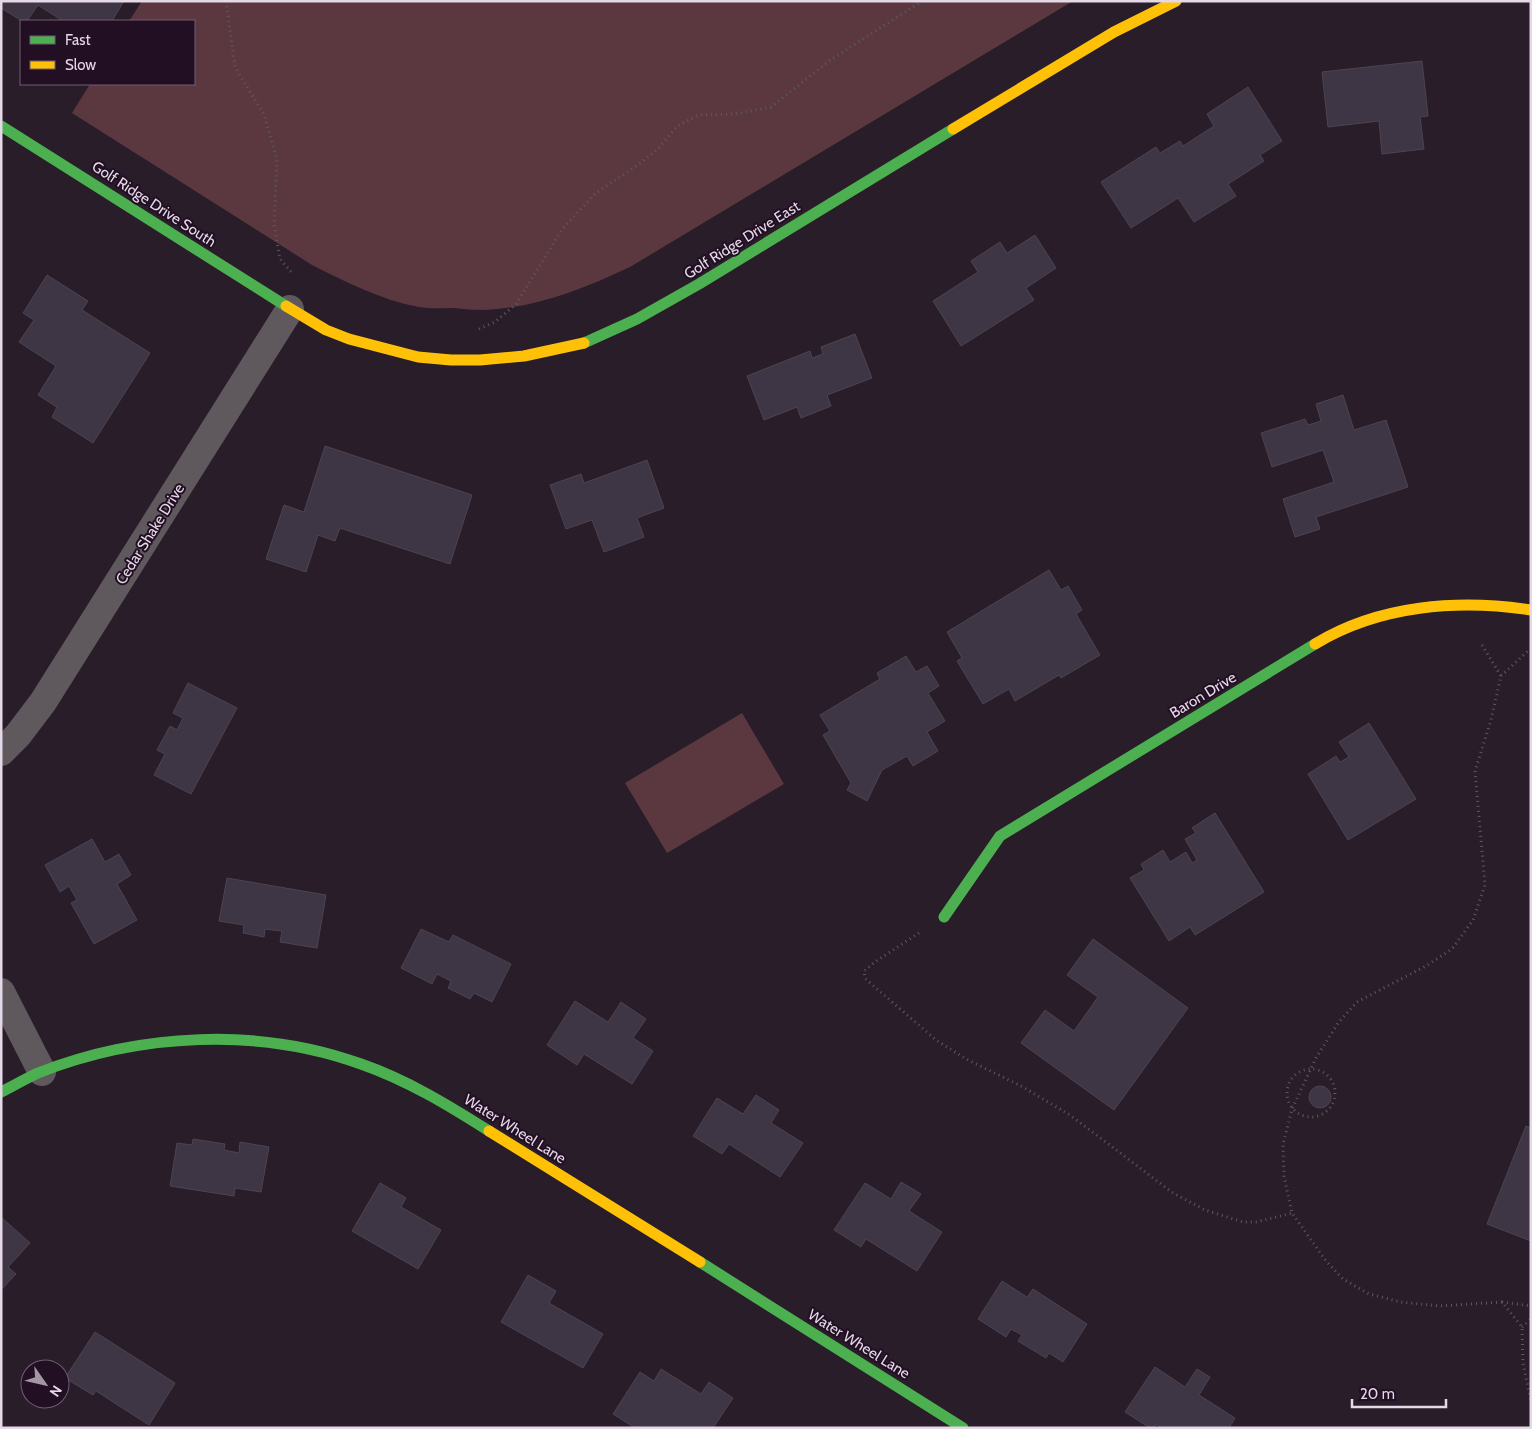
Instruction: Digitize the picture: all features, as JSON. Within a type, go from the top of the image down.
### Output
[{"type":"street","name":"Golf Ridge Drive East","points":[[290,309],[326,330],[349,339],[391,351],[451,360],[480,360],[524,356],[586,342],[637,319],[699,284],[1114,32],[1176,1]]},
{"type":"street","name":"Golf Ridge Drive South","points":[[1,126],[290,309]]},
{"type":"street","name":"Cedar Shake Drive","points":[[1,752],[18,735],[43,702],[290,309]]},
{"type":"street","name":"Baron Drive","points":[[944,917],[1000,836],[1330,635],[1379,616],[1428,607],[1504,605],[1531,610]]},
{"type":"street","points":[[1,992],[42,1072]]},
{"type":"street","name":"Water Wheel Lane","points":[[1,1092],[42,1072],[86,1058],[133,1047],[197,1040],[269,1042],[338,1056],[401,1080],[467,1116],[963,1428]]},
{"type":"path","points":[[226,1],[235,67],[264,115],[277,159],[274,225],[280,259],[295,277]]},
{"type":"path","points":[[473,331],[495,322],[516,304],[563,228],[596,194],[635,168],[658,149],[677,126],[699,116],[734,114],[770,107],[829,61],[922,1]]},
{"type":"path","points":[[1482,645],[1501,676]]},
{"type":"path","points":[[1529,650],[1501,676],[1491,720],[1475,772],[1485,885],[1473,920],[1452,949],[1426,966],[1357,1002],[1338,1023],[1312,1068],[1292,1109],[1283,1144],[1284,1176],[1292,1213],[1326,1261],[1343,1279],[1369,1294],[1400,1302],[1440,1306],[1502,1302],[1523,1303],[1531,1306]]},
{"type":"path","points":[[944,917],[875,962],[864,971],[865,978],[936,1040],[966,1059],[1021,1086],[1070,1116],[1173,1193],[1205,1210],[1243,1222],[1257,1222],[1292,1213]]},
{"type":"path","points":[[1312,1068],[1326,1074],[1335,1088],[1333,1103],[1329,1110],[1314,1117],[1306,1117],[1292,1109],[1286,1093],[1291,1078],[1297,1073],[1312,1068]]},
{"type":"path","points":[[1502,1302],[1522,1326],[1523,1363],[1531,1402]]},
{"type":"path","points":[[1522,1326],[1531,1319]]},
{"type":"shaded area","points":[[142,1],[1073,1],[630,267],[595,283],[559,296],[522,306],[484,310],[427,308],[405,304],[364,290],[338,278],[312,265],[72,113],[89,85],[195,85],[195,20],[130,20]]},
{"type":"shaded area","points":[[742,713],[784,784],[667,853],[625,783]]},
{"type":"building","points":[[1,1],[124,1],[113,20],[61,20],[38,5],[28,20],[20,20],[1,8]]},
{"type":"building","points":[[1422,61],[1428,116],[1420,117],[1424,149],[1382,154],[1379,121],[1328,127],[1322,72]]},
{"type":"building","points":[[1248,87],[1282,141],[1260,155],[1264,161],[1228,184],[1236,196],[1194,222],[1178,198],[1131,228],[1101,182],[1156,147],[1160,153],[1180,141],[1183,146],[1214,126],[1207,114]]},
{"type":"building","points":[[1035,235],[1056,268],[1026,288],[1034,300],[961,346],[933,301],[978,272],[971,261],[1000,242],[1007,253]]},
{"type":"building","points":[[47,275],[88,301],[82,310],[150,353],[93,443],[52,417],[57,407],[38,395],[56,366],[19,342],[34,320],[23,313]]},
{"type":"building","points":[[855,334],[872,378],[827,395],[831,406],[801,418],[797,407],[764,420],[747,376],[810,351],[812,358],[823,354],[821,347]]},
{"type":"building","points":[[1343,395],[1354,430],[1386,420],[1408,487],[1316,517],[1320,529],[1295,537],[1283,499],[1334,482],[1323,450],[1272,467],[1261,433],[1305,419],[1308,425],[1321,421],[1316,404]]},
{"type":"building","points":[[325,446],[472,495],[450,564],[340,528],[335,541],[318,535],[306,572],[266,559],[284,505],[304,512]]},
{"type":"building","points":[[647,460],[664,508],[637,518],[644,537],[604,552],[592,520],[566,529],[550,485],[581,474],[584,483]]},
{"type":"building","points":[[1049,570],[1061,590],[1068,586],[1082,610],[1076,614],[1100,655],[1061,678],[1059,675],[1015,701],[1009,689],[983,704],[957,661],[962,658],[947,632]]},
{"type":"building","points":[[906,656],[916,672],[927,666],[939,686],[928,693],[945,721],[927,732],[938,751],[913,766],[907,756],[882,770],[867,801],[847,790],[851,783],[823,735],[830,731],[820,715],[880,679],[877,673]]},
{"type":"building","points":[[188,683],[237,708],[191,794],[154,775],[165,754],[157,750],[170,726],[177,730],[183,718],[173,713]]},
{"type":"building","points":[[1369,723],[1416,799],[1348,840],[1308,774],[1336,756],[1340,762],[1349,757],[1339,742]]},
{"type":"building","points":[[1215,813],[1264,892],[1195,935],[1190,927],[1169,941],[1130,878],[1144,870],[1141,864],[1163,850],[1170,862],[1186,852],[1192,863],[1197,860],[1185,839],[1196,833],[1192,828]]},
{"type":"building","points":[[92,839],[105,862],[119,854],[131,875],[117,884],[137,920],[94,944],[71,903],[77,900],[69,886],[60,892],[45,865]]},
{"type":"building","points":[[227,878],[326,895],[317,948],[280,942],[282,931],[265,929],[264,937],[243,933],[244,925],[219,921]]},
{"type":"building","points":[[421,929],[449,942],[453,935],[511,964],[492,1002],[474,993],[470,999],[448,988],[451,981],[437,974],[432,984],[401,968]]},
{"type":"building","points":[[1093,939],[1188,1008],[1114,1110],[1021,1043],[1045,1010],[1074,1031],[1098,997],[1067,975]]},
{"type":"building","points":[[575,1001],[608,1022],[621,1002],[646,1019],[633,1038],[653,1051],[632,1084],[584,1054],[577,1065],[547,1045]]},
{"type":"building","points":[[1320,1086],[1328,1089],[1331,1097],[1328,1105],[1320,1108],[1312,1105],[1309,1097],[1312,1089]]},
{"type":"building","points":[[756,1095],[779,1110],[771,1123],[803,1143],[780,1177],[729,1144],[722,1154],[693,1136],[717,1098],[743,1114]]},
{"type":"building","points":[[1526,1126],[1531,1128],[1531,1241],[1487,1224]]},
{"type":"building","points":[[193,1139],[225,1144],[224,1150],[239,1153],[240,1142],[269,1147],[261,1192],[235,1188],[234,1196],[170,1186],[177,1143],[192,1145]]},
{"type":"building","points":[[901,1182],[921,1194],[909,1211],[942,1232],[917,1271],[866,1239],[861,1247],[834,1230],[865,1183],[891,1199]]},
{"type":"building","points":[[380,1183],[406,1198],[401,1207],[441,1230],[418,1269],[352,1231]]},
{"type":"building","points":[[1,1217],[30,1243],[8,1267],[16,1274],[1,1290]]},
{"type":"building","points":[[528,1275],[556,1291],[549,1303],[603,1334],[583,1368],[501,1322]]},
{"type":"building","points":[[1002,1281],[1027,1297],[1033,1289],[1087,1324],[1063,1362],[1049,1353],[1046,1358],[1018,1341],[1022,1335],[1011,1329],[1006,1337],[978,1319]]},
{"type":"building","points":[[95,1332],[175,1383],[149,1425],[96,1391],[93,1395],[70,1381],[70,1370]]},
{"type":"building","points":[[1155,1367],[1185,1387],[1197,1369],[1210,1377],[1199,1395],[1235,1418],[1229,1428],[1162,1428],[1156,1424],[1154,1428],[1150,1428],[1125,1412]]},
{"type":"building","points":[[661,1369],[701,1394],[709,1382],[733,1398],[713,1428],[635,1428],[613,1414],[640,1372],[654,1381]]},
{"type":"traffic: fast","points":[[1,126],[286,306]]},
{"type":"traffic: fast","points":[[584,343],[637,319],[699,284],[953,129]]},
{"type":"traffic: fast","points":[[944,917],[1000,836],[1315,644]]},
{"type":"traffic: fast","points":[[1,1092],[38,1073],[77,1060],[117,1050],[158,1043],[199,1040],[241,1040],[282,1044],[322,1052],[378,1070],[411,1085],[489,1131]]},
{"type":"traffic: fast","points":[[700,1262],[963,1428]]},
{"type":"traffic: slow","points":[[953,129],[1114,32],[1176,1]]},
{"type":"traffic: slow","points":[[286,306],[326,330],[349,339],[418,357],[480,360],[524,356],[584,343]]},
{"type":"traffic: slow","points":[[1315,644],[1365,621],[1392,613],[1420,608],[1475,605],[1531,610]]},
{"type":"traffic: slow","points":[[489,1131],[700,1262]]}]
